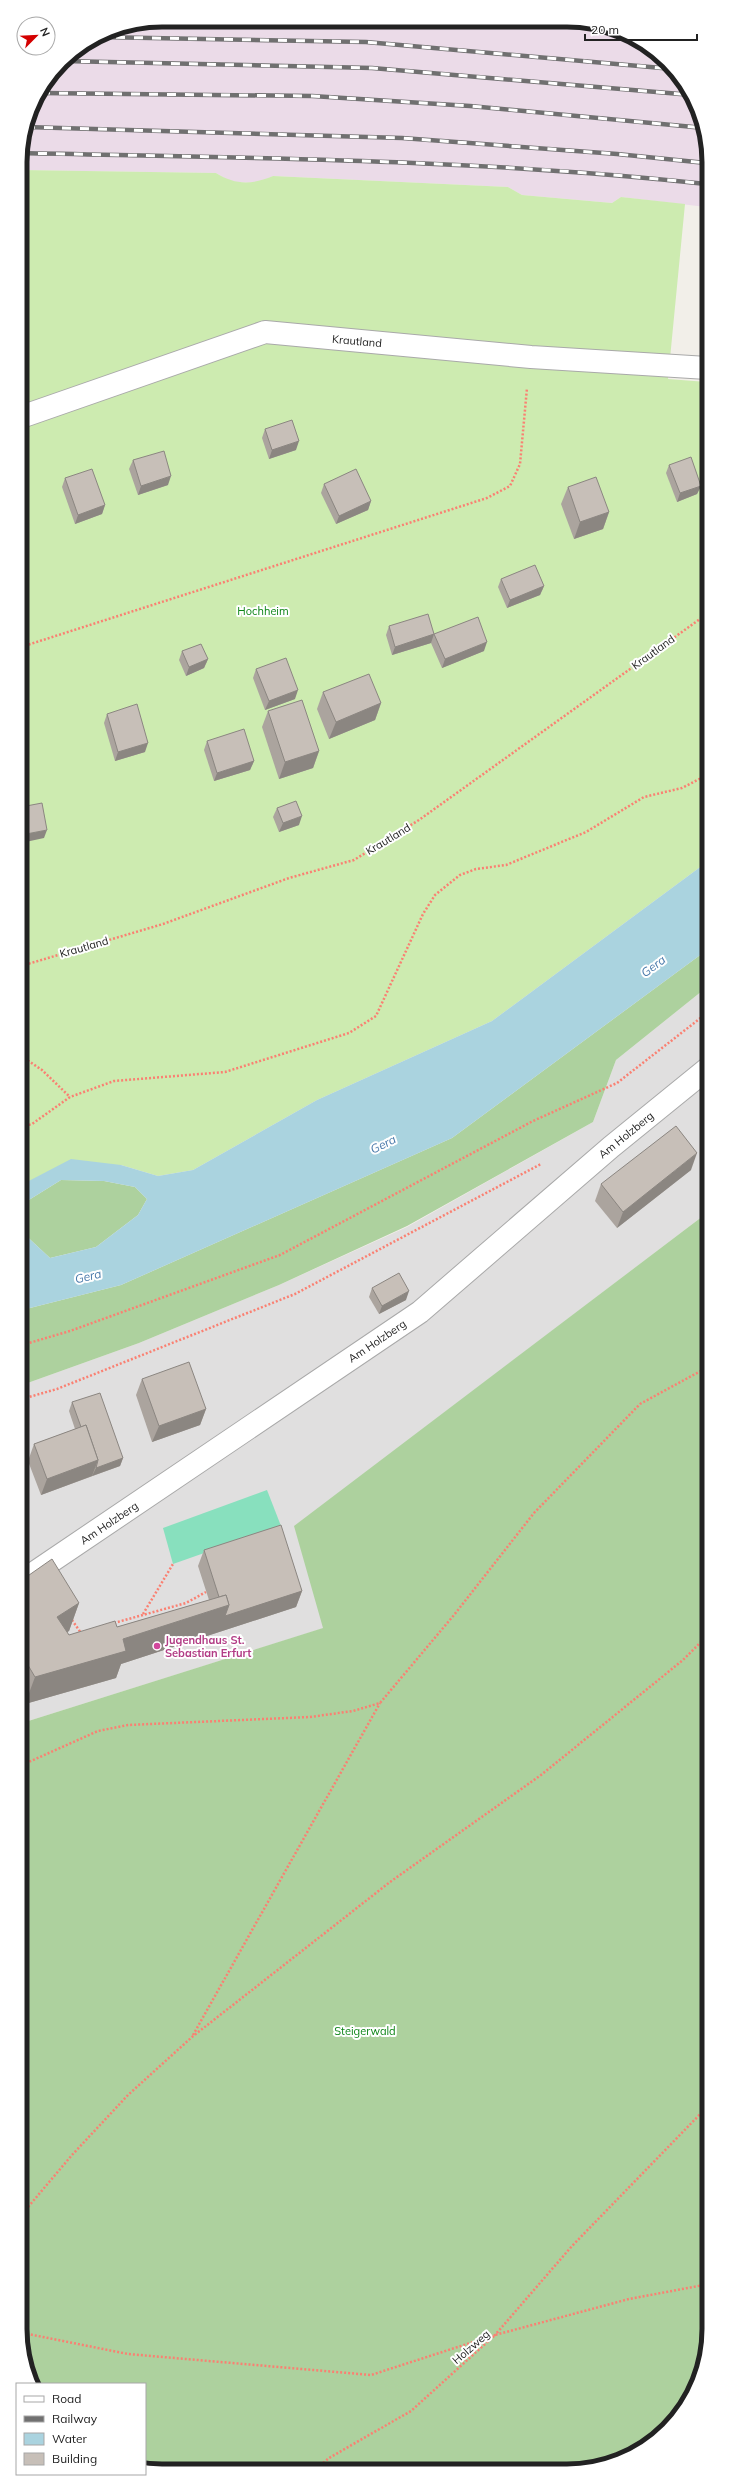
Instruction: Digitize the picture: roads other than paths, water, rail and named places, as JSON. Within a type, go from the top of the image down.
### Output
[{"type":"street","name":"Krautland","points":[[27,415],[265,332],[531,357],[702,368]]},
{"type":"street","name":"Am Holzberg","points":[[27,1578],[420,1312],[611,1147],[702,1073]]},
{"type":"water","name":"Gera","points":[[702,866],[702,954],[452,1138],[121,1285],[27,1309],[27,1237],[50,1258],[96,1247],[138,1215],[147,1199],[135,1187],[104,1181],[61,1180],[27,1201],[27,1182],[71,1159],[121,1165],[158,1176],[193,1170],[317,1100],[492,1021]]},
{"type":"railway","points":[[110,37],[366,42],[663,68]]},
{"type":"railway","points":[[73,61],[372,68],[684,94]]},
{"type":"railway","points":[[46,93],[312,96],[470,106],[697,127]]},
{"type":"railway","points":[[32,127],[402,138],[617,154],[702,163]]},
{"type":"railway","points":[[27,153],[364,161],[535,169],[702,184]]},
{"type":"place","name":"Jugendhaus St. Sebastian Erfurt","points":[[157,1646]]},
{"type":"park label","name":"Hochheim","points":[[263,611]]},
{"type":"park label","name":"Steigerwald","points":[[365,2031]]}]
